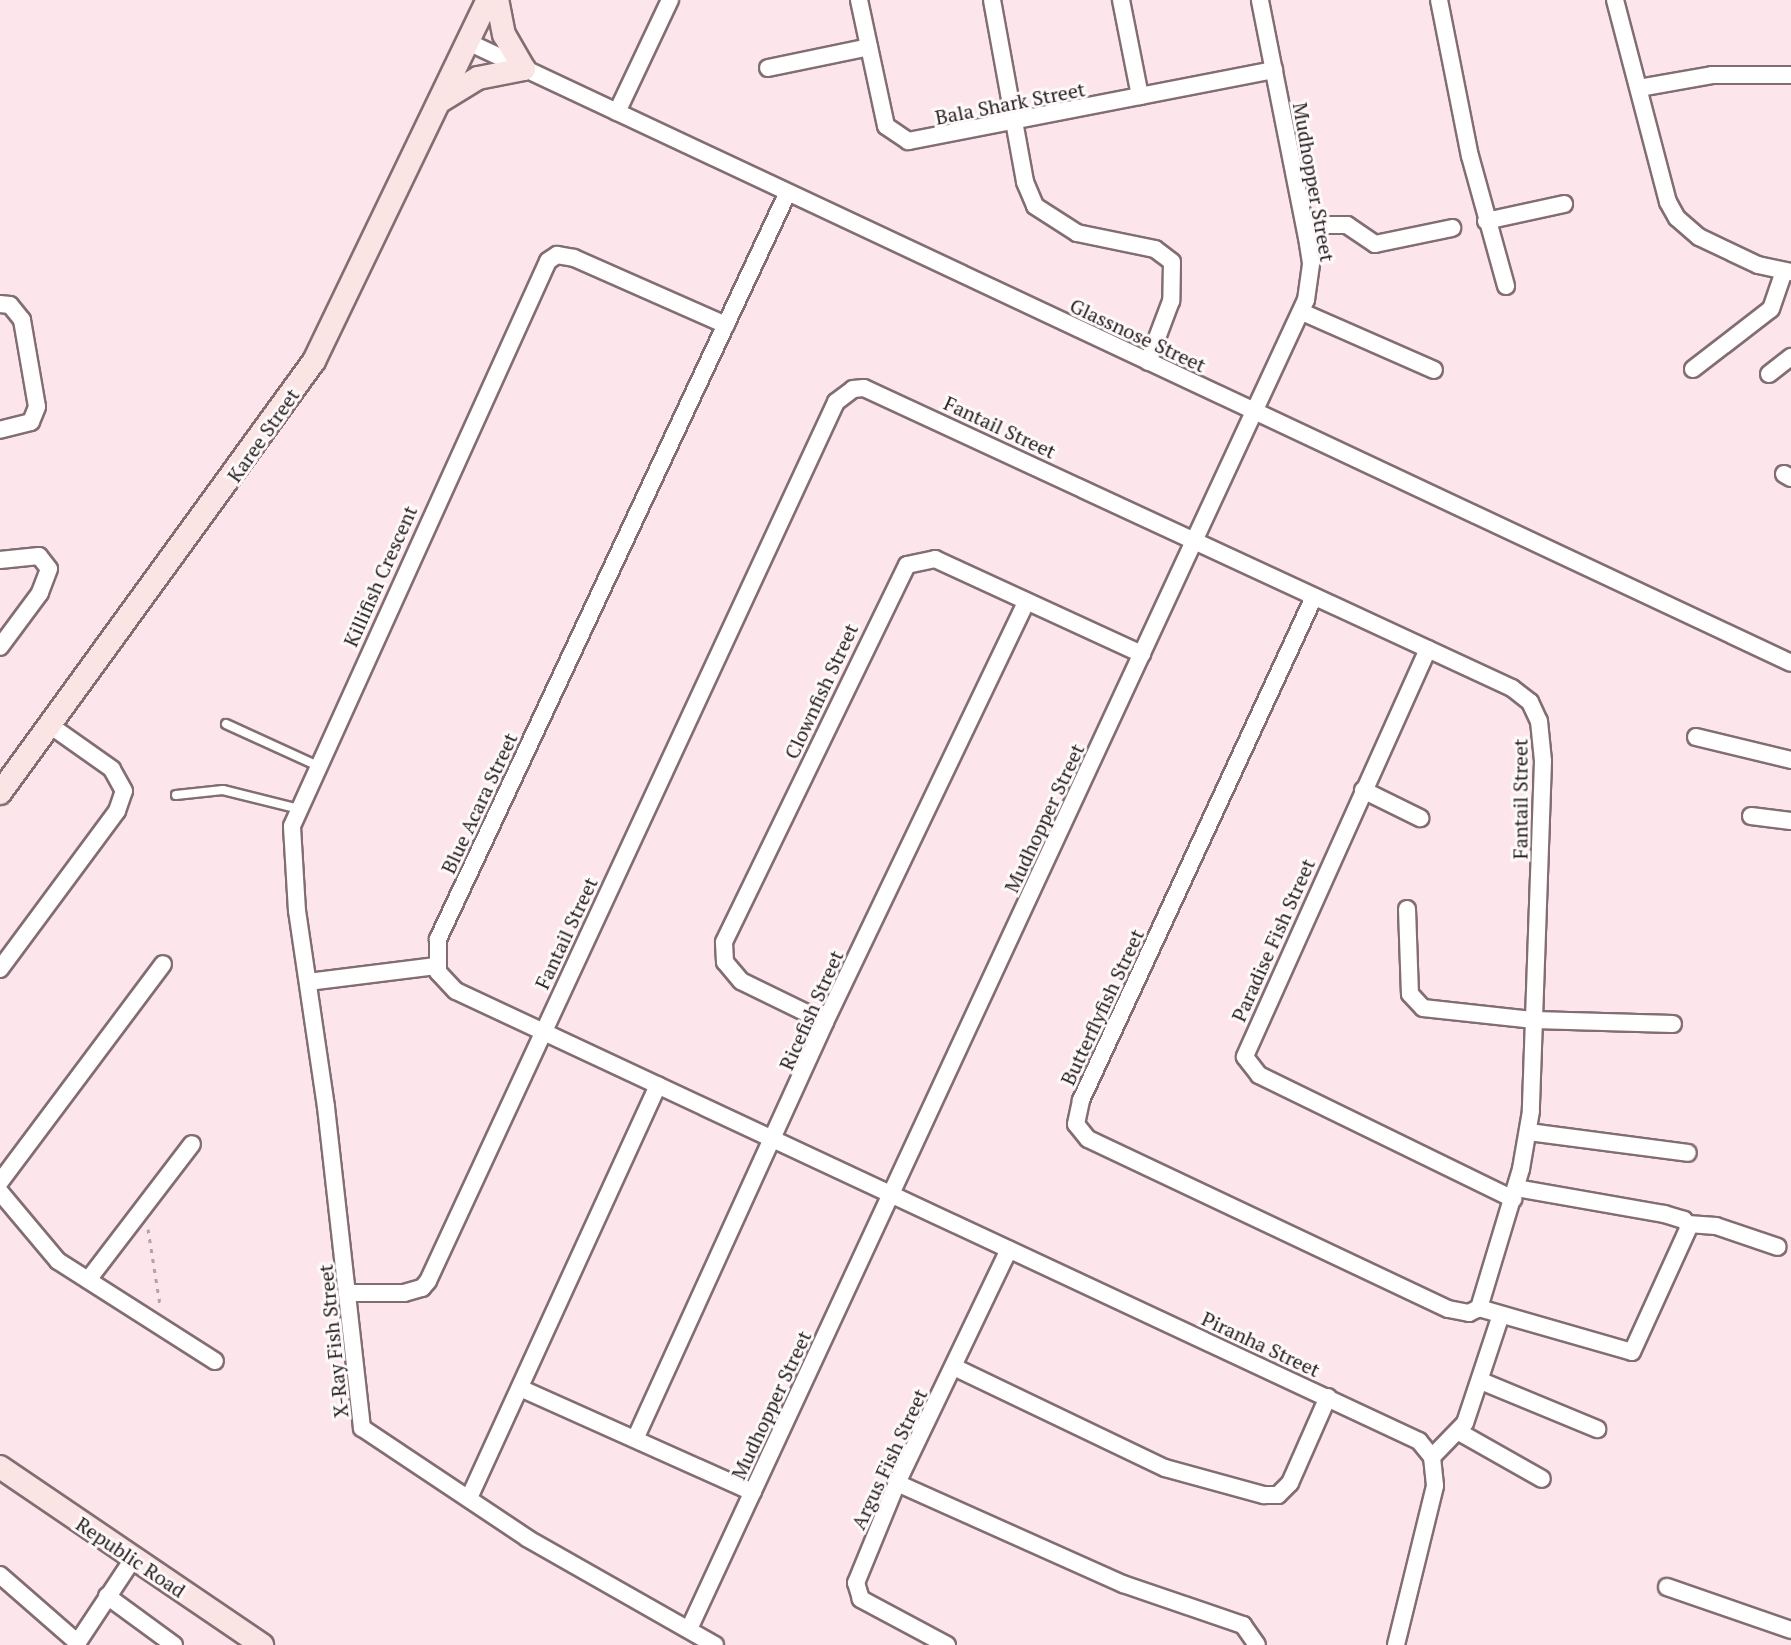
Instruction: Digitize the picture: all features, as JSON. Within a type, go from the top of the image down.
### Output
[{"type":"street","name":"Karee Street","points":[[0,793],[309,369],[488,0]]},
{"type":"street","points":[[442,100],[478,78],[524,69],[504,35],[497,0]]},
{"type":"street","points":[[617,112],[670,0]]},
{"type":"street","name":"Bala Shark Street","points":[[859,0],[884,117],[895,136],[915,142],[1274,70]]},
{"type":"street","points":[[992,0],[1028,192],[1041,213],[1101,241],[1155,249],[1172,262],[1171,301],[1148,362]]},
{"type":"street","points":[[1121,0],[1140,96]]},
{"type":"street","name":"Mudhopper Street","points":[[689,1629],[1302,312],[1310,277],[1305,225],[1260,0]]},
{"type":"street","points":[[1439,0],[1486,221],[1506,286]]},
{"type":"street","points":[[1615,0],[1668,202],[1677,218],[1699,237],[1787,272],[1771,309],[1693,369]]},
{"type":"street","name":"Glassnose Street","points":[[468,42],[1791,663]]},
{"type":"street","points":[[768,68],[869,47]]},
{"type":"street","points":[[1639,88],[1712,75],[1791,75]]},
{"type":"street","name":"Blue Acara Street","points":[[436,966],[438,939],[787,194]]},
{"type":"street","points":[[1486,221],[1564,204]]},
{"type":"street","points":[[1305,225],[1347,225],[1369,243],[1381,245],[1452,228]]},
{"type":"street","name":"Killifish Crescent","points":[[308,982],[297,911],[292,826],[296,808],[548,261],[557,255],[574,258],[726,325]]},
{"type":"street","points":[[0,304],[10,305],[22,320],[37,407],[31,422],[0,430]]},
{"type":"street","points":[[1302,312],[1434,370]]},
{"type":"street","points":[[1769,374],[1791,357]]},
{"type":"street","name":"Fantail Street","points":[[349,1293],[395,1295],[425,1286],[843,395],[859,388],[879,392],[1198,541],[1512,688],[1530,702],[1539,721],[1543,761],[1529,1132],[1514,1193],[1474,1311]]},
{"type":"street","points":[[0,560],[39,556],[49,569],[40,593],[0,647]]},
{"type":"street","name":"Clownfish Street","points":[[825,1022],[741,981],[729,969],[723,949],[897,578],[919,559],[935,559],[1142,654]]},
{"type":"street","name":"Butterflyfish Street","points":[[1314,597],[1081,1100],[1076,1124],[1088,1139],[1115,1153],[1448,1309],[1474,1311]]},
{"type":"street","name":"Ricefish Street","points":[[636,1437],[775,1141],[825,1022],[1026,602]]},
{"type":"street","name":"Paradise Fish Street","points":[[1428,649],[1245,1049],[1248,1064],[1270,1081],[1514,1193]]},
{"type":"street","points":[[0,969],[117,811],[124,791],[112,769],[51,726]]},
{"type":"street","points":[[1696,737],[1791,760]]},
{"type":"street","points":[[1363,790],[1420,818]]},
{"type":"street","points":[[1751,816],[1791,821]]},
{"type":"street","points":[[1407,909],[1410,994],[1416,1005],[1442,1014],[1673,1024]]},
{"type":"street","points":[[0,1182],[163,964]]},
{"type":"street","points":[[308,982],[436,966],[450,987],[893,1194]]},
{"type":"street","name":"X-Ray Fish Street","points":[[308,982],[349,1293],[362,1428],[527,1538],[715,1645]]},
{"type":"street","points":[[469,1498],[658,1085]]},
{"type":"street","points":[[1529,1132],[1688,1153]]},
{"type":"street","points":[[88,1280],[192,1144]]},
{"type":"street","points":[[0,1192],[38,1242],[88,1280],[215,1361]]},
{"type":"street","points":[[1514,1193],[1664,1214],[1688,1224],[1716,1226],[1778,1247]]},
{"type":"street","name":"Piranha Street","points":[[893,1194],[1409,1434],[1432,1457]]},
{"type":"street","points":[[1474,1311],[1501,1315],[1632,1352],[1688,1224]]},
{"type":"street","name":"Argus Fish Street","points":[[947,1645],[861,1599],[857,1591],[897,1483],[1009,1249]]},
{"type":"street","points":[[1396,1645],[1435,1486],[1432,1457],[1459,1432],[1481,1381],[1501,1315]]},
{"type":"street","points":[[954,1367],[1165,1468],[1264,1495],[1278,1495],[1290,1483],[1328,1397]]},
{"type":"street","points":[[1481,1381],[1597,1429]]},
{"type":"street","points":[[520,1388],[636,1437],[753,1492]]},
{"type":"street","points":[[1459,1432],[1542,1479]]},
{"type":"street","name":"Republic Road","points":[[0,1467],[262,1645]]},
{"type":"street","points":[[897,1483],[1123,1584],[1243,1625],[1257,1645]]},
{"type":"street","points":[[0,1575],[77,1644],[133,1559]]},
{"type":"street","points":[[1667,1587],[1791,1630]]},
{"type":"street","points":[[107,1596],[169,1644]]},
{"type":"lane","points":[[226,724],[316,765]]},
{"type":"lane","points":[[176,795],[223,790],[296,808]]},
{"type":"path","points":[[144,1206],[164,1330]]}]
